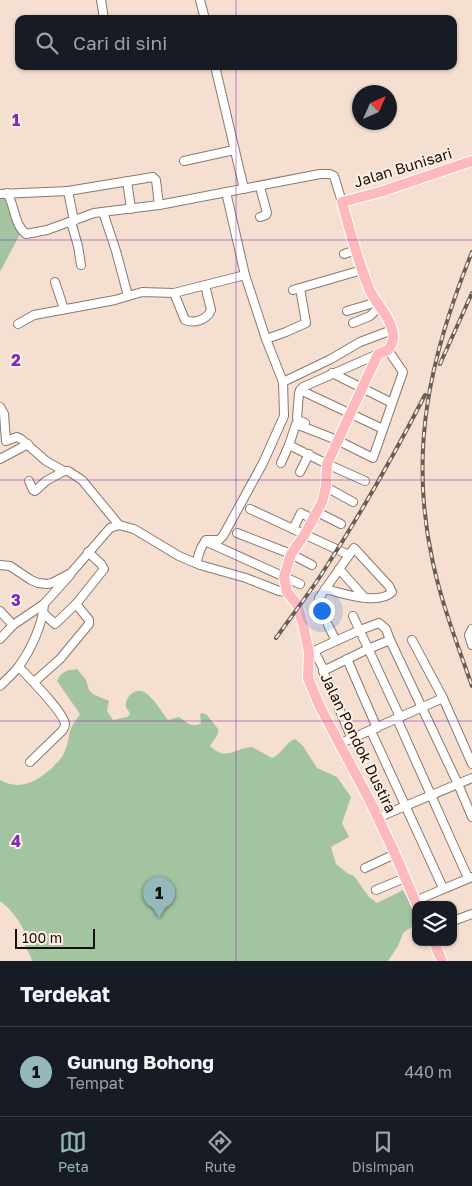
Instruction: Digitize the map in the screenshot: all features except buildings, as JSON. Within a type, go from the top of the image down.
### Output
[{"type":"main road","name":"Jalan Bunisari","points":[[342,202],[380,192],[472,161]]},
{"type":"main road","points":[[284,577],[291,554],[315,516],[326,487],[327,464],[338,439],[378,354],[388,350],[393,339],[392,330],[387,318],[378,304],[362,270],[342,202]]},
{"type":"main road","name":"Jalan Pondok Dustira","points":[[284,577],[288,592],[297,604],[303,624],[308,653],[308,678],[320,706],[395,854],[415,901]]},
{"type":"main road","points":[[436,946],[442,961]]},
{"type":"street","points":[[101,0],[103,15]]},
{"type":"street","points":[[200,0],[204,15]]},
{"type":"street","points":[[216,70],[244,189]]},
{"type":"street","points":[[184,161],[234,150]]},
{"type":"street","points":[[3,193],[11,200],[19,225],[26,234],[47,230],[103,212],[159,205],[330,174],[335,178],[342,202]]},
{"type":"street","points":[[3,193],[68,191],[154,178],[159,205]]},
{"type":"street","points":[[127,181],[131,209]]},
{"type":"street","points":[[260,186],[267,213],[260,217]]},
{"type":"street","points":[[68,191],[80,265]]},
{"type":"street","points":[[205,541],[211,539],[219,540],[224,536],[283,421],[283,382],[266,339],[245,275],[226,192]]},
{"type":"street","points":[[103,212],[128,296]]},
{"type":"street","points":[[344,254],[356,250]]},
{"type":"street","points":[[266,339],[306,323],[296,289],[362,270]]},
{"type":"street","points":[[18,324],[34,315],[149,291],[174,293],[245,275]]},
{"type":"street","points":[[55,282],[64,309]]},
{"type":"street","points":[[174,293],[185,320],[190,322],[199,321],[208,317],[211,310],[205,285]]},
{"type":"street","points":[[347,311],[378,304]]},
{"type":"street","points":[[353,323],[370,316],[378,304]]},
{"type":"street","points":[[283,382],[331,359],[360,342],[392,330]]},
{"type":"street","points":[[378,354],[303,387],[300,390],[298,420],[374,458],[403,372],[388,350]]},
{"type":"street","points":[[332,373],[392,403]]},
{"type":"street","points":[[300,390],[383,429]]},
{"type":"street","points":[[0,407],[4,414],[5,440],[9,441],[17,437],[28,444],[46,461],[82,480],[119,525]]},
{"type":"street","points":[[281,463],[289,445],[292,423],[338,439]]},
{"type":"street","points":[[0,459],[28,444]]},
{"type":"street","points":[[289,445],[365,481]]},
{"type":"street","points":[[300,472],[309,454]]},
{"type":"street","points":[[29,481],[35,491],[46,481],[64,471]]},
{"type":"street","points":[[326,487],[353,502]]},
{"type":"street","points":[[250,510],[349,555]]},
{"type":"street","points":[[293,529],[301,513],[341,524]]},
{"type":"street","points":[[0,639],[13,625],[44,604],[110,528],[119,525],[134,529],[196,564],[246,578],[279,591],[288,592]]},
{"type":"street","points":[[237,533],[291,554],[312,565]]},
{"type":"street","points":[[196,564],[205,541]]},
{"type":"street","points":[[205,541],[243,560],[300,584]]},
{"type":"street","points":[[319,598],[325,589],[339,569],[354,548],[391,590],[391,594],[383,598],[365,598],[325,589]]},
{"type":"street","points":[[44,613],[55,624],[76,604],[104,569],[88,552]]},
{"type":"street","points":[[0,565],[10,566],[31,580],[47,584],[71,573]]},
{"type":"street","points":[[339,569],[365,598]]},
{"type":"street","points":[[0,686],[19,667],[30,647],[44,613],[44,604]]},
{"type":"street","points":[[34,682],[60,659],[89,624],[89,620],[76,604]]},
{"type":"street","points":[[0,611],[13,625]]},
{"type":"street","points":[[353,616],[470,877],[443,888],[420,901]]},
{"type":"street","points":[[352,739],[324,675],[324,670],[314,651],[380,623],[386,629],[472,817]]},
{"type":"street","points":[[328,625],[336,641]]},
{"type":"street","points":[[472,629],[469,635],[472,645]]},
{"type":"street","points":[[324,670],[390,640]]},
{"type":"street","points":[[412,640],[443,698],[472,764]]},
{"type":"street","points":[[346,659],[405,806],[443,888]]},
{"type":"street","points":[[19,667],[59,712],[65,727],[30,762]]},
{"type":"street","points":[[340,744],[443,698]]},
{"type":"street","points":[[377,818],[472,778]]},
{"type":"street","points":[[365,868],[395,854]]},
{"type":"street","points":[[376,890],[405,878]]},
{"type":"street","points":[[457,920],[472,914]]},
{"type":"green space","points":[[0,192],[13,213],[20,234],[0,272]]},
{"type":"green space","points":[[77,669],[86,680],[89,690],[93,694],[109,701],[107,711],[113,720],[127,717],[130,714],[126,707],[127,700],[134,692],[141,691],[151,698],[168,720],[179,717],[190,724],[198,725],[201,723],[200,714],[207,715],[218,729],[218,734],[210,746],[216,751],[226,754],[252,747],[272,758],[295,739],[303,746],[317,768],[337,777],[351,797],[342,823],[349,837],[331,847],[336,864],[354,876],[369,897],[377,903],[403,890],[412,906],[412,927],[403,933],[398,946],[388,961],[32,961],[25,945],[25,934],[21,925],[11,911],[0,901],[0,780],[14,785],[34,781],[52,768],[62,757],[71,729],[80,714],[57,681],[61,675]]},
{"type":"railway","points":[[472,252],[457,291],[435,367],[427,404],[423,443],[426,522],[433,563],[441,594],[472,686]]},
{"type":"railway","points":[[440,364],[472,293]]},
{"type":"railway","points":[[276,638],[316,583],[349,531],[425,395]]},
{"type":"place","name":"Gunung Bohong","points":[[159,918]]}]
